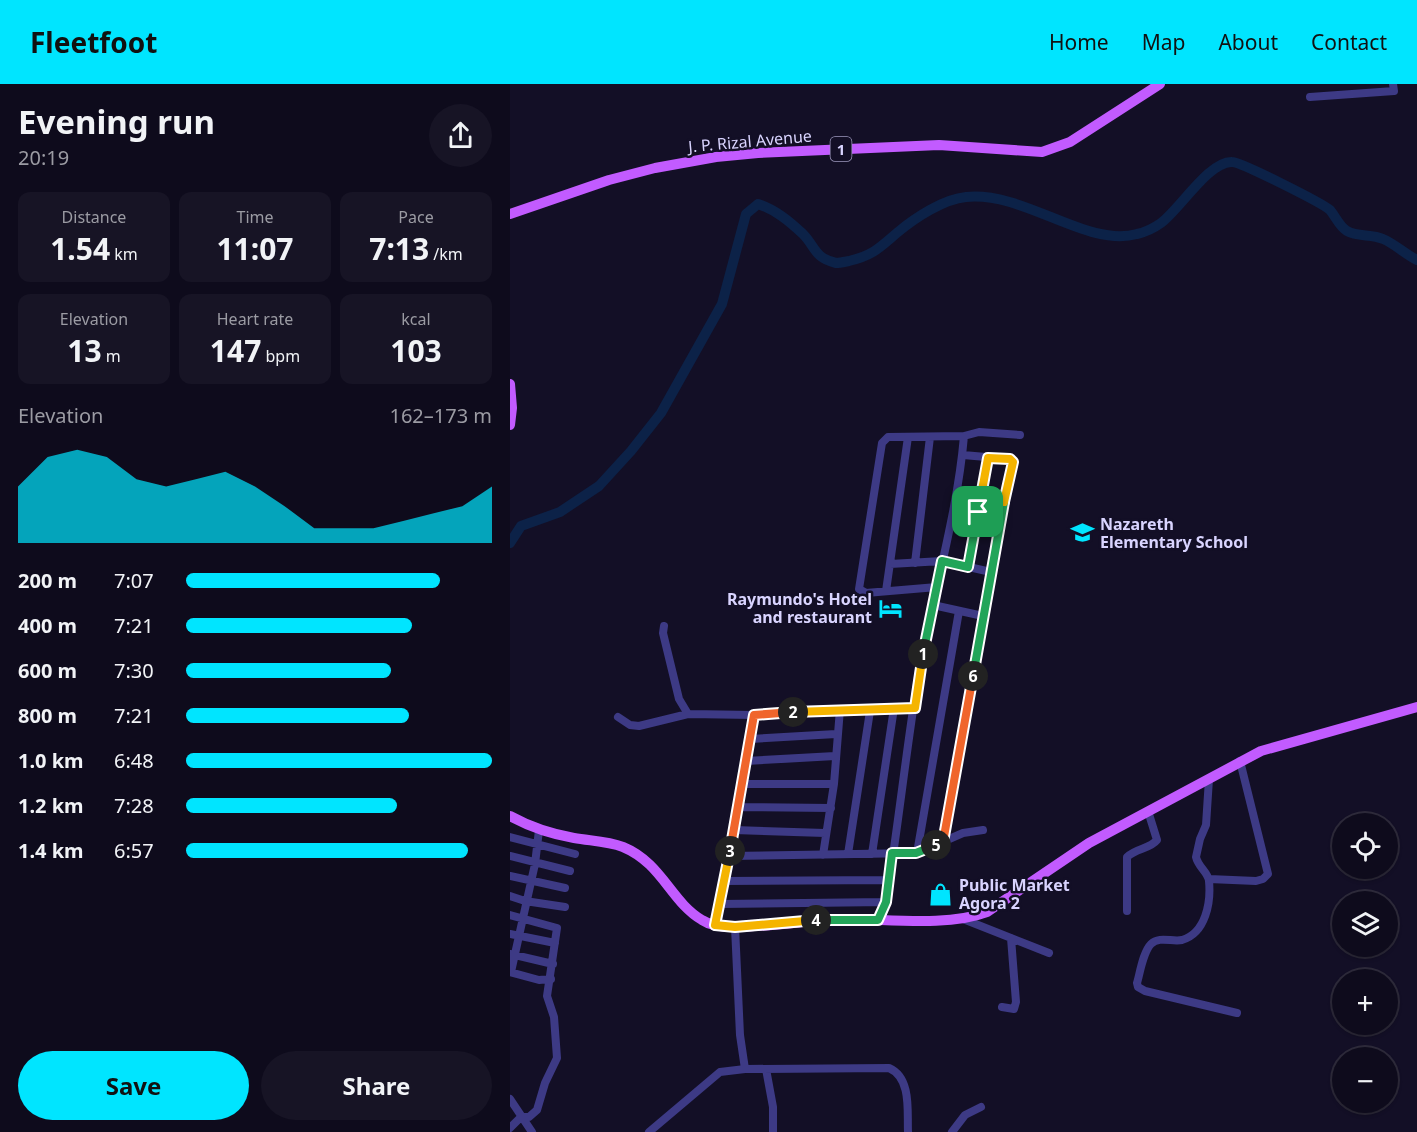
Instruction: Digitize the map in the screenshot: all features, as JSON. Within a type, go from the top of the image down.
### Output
[{"type":"main road","name":"J. P. Rizal Avenue","points":[[510,214],[621,177],[673,164],[716,157],[758,153],[939,146],[1024,153],[1042,152],[1070,142],[1160,84]]},
{"type":"main road","points":[[510,384],[510,425]]},
{"type":"main road","points":[[510,816],[539,830],[606,842],[636,853],[661,875],[697,916],[715,925],[735,927],[813,921],[959,918],[987,912],[1089,843],[1240,761],[1280,744],[1417,706]]},
{"type":"street","points":[[1310,97],[1394,91],[1393,84]]},
{"type":"street","points":[[937,587],[863,592],[858,586],[882,443],[888,437],[964,436],[979,432],[1020,435]]},
{"type":"street","points":[[878,920],[886,902],[890,880],[892,853],[915,708],[963,455],[964,436]]},
{"type":"street","points":[[886,591],[908,437]]},
{"type":"street","points":[[915,563],[930,437]]},
{"type":"street","points":[[943,842],[1013,462],[1010,459],[963,455]]},
{"type":"street","points":[[968,567],[988,458]]},
{"type":"street","points":[[890,564],[942,561],[991,572]]},
{"type":"street","points":[[933,605],[983,616]]},
{"type":"street","points":[[916,853],[959,611]]},
{"type":"street","points":[[664,626],[663,633],[679,699],[688,714]]},
{"type":"street","points":[[872,854],[894,708]]},
{"type":"street","points":[[618,717],[630,725],[639,726],[688,714],[754,715],[840,709],[870,711],[915,708]]},
{"type":"street","points":[[823,855],[834,784],[836,734],[840,709]]},
{"type":"street","points":[[848,854],[870,711]]},
{"type":"street","points":[[715,925],[754,715]]},
{"type":"street","points":[[750,739],[836,734]]},
{"type":"street","points":[[746,761],[835,756]]},
{"type":"street","points":[[1209,879],[1257,881],[1268,874],[1240,761]]},
{"type":"street","points":[[1209,779],[1206,825],[1196,857],[1209,879],[1206,913],[1200,928],[1183,939],[1158,940],[1152,943],[1146,952],[1137,983],[1138,987],[1146,991],[1237,1013]]},
{"type":"street","points":[[742,784],[834,784]]},
{"type":"street","points":[[738,807],[831,808]]},
{"type":"street","points":[[1127,911],[1127,857],[1134,851],[1155,844],[1157,840],[1148,811]]},
{"type":"street","points":[[539,830],[535,864],[525,901],[524,920],[513,955],[511,972],[538,980],[551,979]]},
{"type":"street","points":[[734,830],[825,833]]},
{"type":"street","points":[[729,856],[916,853],[963,833],[983,830]]},
{"type":"street","points":[[510,837],[575,854]]},
{"type":"street","points":[[510,856],[570,871]]},
{"type":"street","points":[[510,876],[565,888]]},
{"type":"street","points":[[724,881],[890,880]]},
{"type":"street","points":[[510,896],[525,901],[565,907]]},
{"type":"street","points":[[720,904],[886,902]]},
{"type":"street","points":[[510,915],[557,928],[554,964],[547,996],[554,1017],[557,1058],[545,1083],[537,1110],[510,1128]]},
{"type":"street","points":[[959,918],[1048,953]]},
{"type":"street","points":[[735,927],[740,1035],[745,1069]]},
{"type":"street","points":[[510,934],[555,943]]},
{"type":"street","points":[[1002,1007],[1014,1009],[1016,1002],[1011,938]]},
{"type":"street","points":[[513,955],[554,964]]},
{"type":"street","points":[[649,1132],[720,1072],[745,1069],[890,1068],[899,1074],[905,1088],[908,1132]]},
{"type":"street","points":[[766,1069],[773,1107],[773,1132]]},
{"type":"street","points":[[510,1099],[532,1132]]},
{"type":"street","points":[[952,1132],[965,1115],[981,1107]]},
{"type":"waterway","points":[[510,543],[521,526],[560,512],[599,486],[661,413],[722,304],[746,214],[758,204],[765,206],[793,225],[823,258],[839,263],[858,259],[871,253],[913,220],[949,201],[966,197],[988,197],[1010,202],[1097,233],[1117,236],[1140,233],[1161,223],[1214,169],[1232,162],[1265,175],[1324,206],[1347,231],[1383,239],[1417,260]]},
{"type":"place","name":"Nazareth Elementary School","points":[[1082,533]]},
{"type":"place","name":"Raymundo's Hotel and restaurant","points":[[890,608]]},
{"type":"place","name":"Public Market Agora 2","points":[[941,894]]},
{"type":"route","points":[[988,458],[1011,459],[1013,462],[1001,512],[943,842],[916,853],[892,853],[886,902],[878,920],[840,919],[735,927],[715,925],[754,715],[840,709],[870,711],[915,708],[918,677],[942,561],[968,567],[978,512],[988,458]]}]
